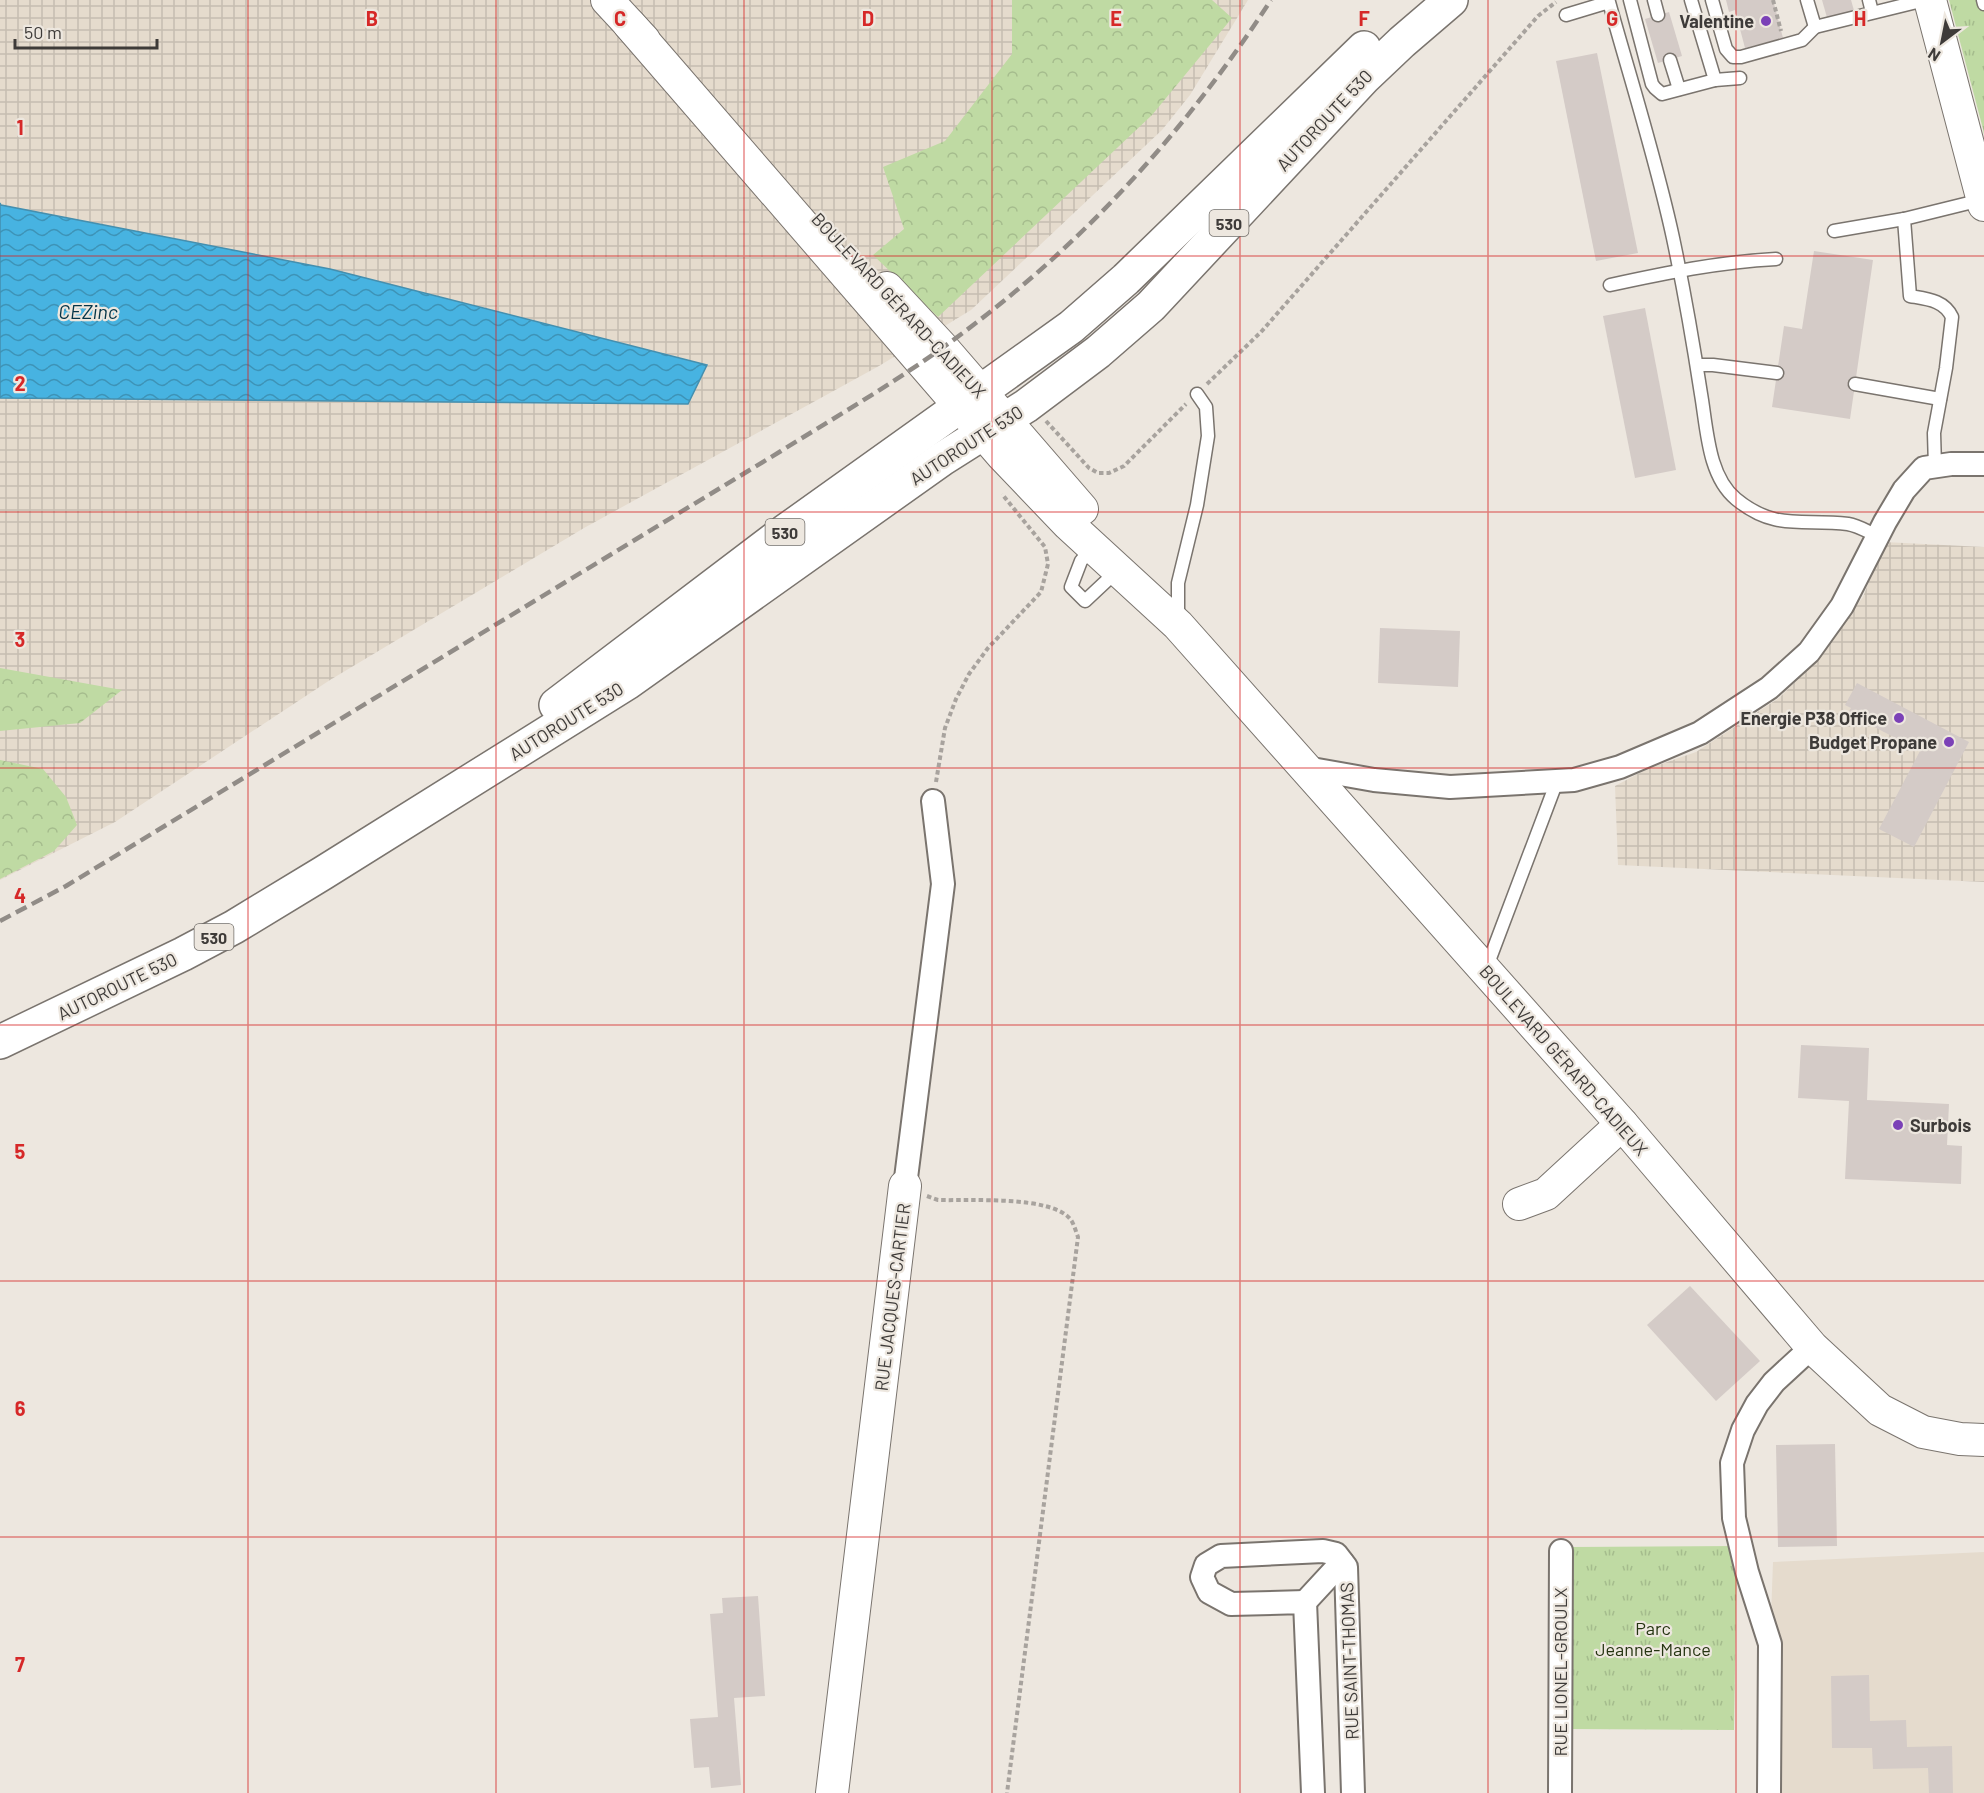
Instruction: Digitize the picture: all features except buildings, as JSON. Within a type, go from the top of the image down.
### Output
[{"type":"highway","name":"AUTOROUTE 530","points":[[417,813],[726,575],[1054,340],[1119,285],[1312,97],[1418,0]]},
{"type":"highway","name":"AUTOROUTE 530","points":[[0,1042],[153,969],[234,927],[331,868],[627,683],[942,459],[994,427],[1068,375],[1140,316],[1176,281],[1357,85],[1451,0]]},
{"type":"main road","name":"BOULEVARD GÉRARD-CADIEUX","points":[[607,0],[942,347],[970,398],[994,427],[1043,499],[1092,548],[1178,625],[1622,1124],[1812,1347],[1880,1410],[1923,1432],[1960,1439],[1984,1440]]},
{"type":"main road","points":[[1927,0],[1970,133],[1983,202]]},
{"type":"main road","name":"BOULEVARD GÉRARD-CADIEUX","points":[[994,427],[1080,507],[1144,576],[1178,625]]},
{"type":"main road","points":[[1519,1204],[1546,1194],[1622,1124]]},
{"type":"main road","name":"RUE JACQUES-CARTIER","points":[[832,1793],[905,1186]]},
{"type":"street","points":[[1306,768],[1374,780],[1450,786],[1574,780],[1620,767],[1700,733],[1769,688],[1809,652],[1836,615],[1904,490],[1924,468],[1951,464],[1984,464]]},
{"type":"street","name":"RUE JACQUES-CARTIER","points":[[905,1186],[943,884],[935,790]]},
{"type":"street","points":[[1769,1793],[1770,1644],[1747,1572],[1734,1518],[1732,1463],[1743,1430],[1757,1404],[1774,1382],[1812,1347]]},
{"type":"street","name":"RUE SAINT-THOMAS","points":[[1305,1602],[1231,1604],[1209,1592],[1202,1577],[1206,1565],[1221,1556],[1323,1551],[1336,1554],[1342,1562],[1346,1568],[1353,1793]]},
{"type":"street","name":"RUE LIONEL-GROULX","points":[[1560,1793],[1561,1551]]},
{"type":"street","points":[[1313,1793],[1305,1602],[1342,1562]]},
{"type":"lane","points":[[1630,0],[1654,88],[1662,94],[1715,80],[1740,78]]},
{"type":"lane","points":[[1654,0],[1658,15]]},
{"type":"lane","points":[[1691,0],[1715,80]]},
{"type":"lane","points":[[1712,0],[1726,49],[1733,57],[1741,57],[1802,40],[1815,27],[1871,6],[1927,0]]},
{"type":"lane","points":[[1807,0],[1815,27]]},
{"type":"lane","points":[[1983,0],[1984,4]]},
{"type":"lane","points":[[1566,15],[1609,2],[1667,215],[1697,365],[1709,441],[1722,483],[1727,491],[1746,507],[1766,518],[1797,523],[1848,524],[1878,536]]},
{"type":"lane","points":[[1670,60],[1679,89]]},
{"type":"lane","points":[[1834,231],[1983,202]]},
{"type":"lane","points":[[1904,219],[1910,296],[1938,302],[1945,306],[1952,317],[1946,369],[1934,433],[1935,467]]},
{"type":"lane","points":[[1610,285],[1679,270],[1740,261],[1776,260]]},
{"type":"lane","points":[[1697,365],[1777,373]]},
{"type":"lane","points":[[1855,384],[1940,399]]},
{"type":"lane","points":[[1178,625],[1178,583],[1197,505],[1208,436],[1206,407],[1197,394]]},
{"type":"lane","points":[[1092,548],[1081,561],[1071,587],[1085,601],[1117,571]]},
{"type":"lane","points":[[1485,970],[1557,781]]},
{"type":"path","points":[[1044,418],[1089,468],[1098,473],[1109,473],[1124,466],[1262,332],[1534,21],[1559,0]]},
{"type":"path","points":[[1773,0],[1783,38]]},
{"type":"path","points":[[935,790],[945,728],[962,686],[988,648],[1041,592],[1047,574],[1045,547],[994,485]]},
{"type":"path","points":[[905,1186],[938,1200],[1015,1201],[1056,1208],[1071,1220],[1078,1237],[1007,1793]]},
{"type":"shaded area","points":[[0,0],[1248,0],[1190,95],[1162,130],[971,310],[879,366],[584,528],[330,680],[115,822],[0,880]]},
{"type":"shaded area","points":[[1884,542],[1984,547],[1984,882],[1618,865],[1615,786],[1647,769],[1696,752],[1779,698],[1815,662],[1863,597]]},
{"type":"shaded area","points":[[1984,1552],[1984,1793],[1769,1793],[1773,1562]]},
{"type":"green space","points":[[1012,0],[1212,0],[1232,18],[1152,115],[938,317],[873,255],[904,229],[883,167],[945,141],[1012,54]]},
{"type":"green space","points":[[1949,0],[1984,0],[1984,135],[1983,129]]},
{"type":"green space","points":[[0,668],[122,690],[80,723],[0,731]]},
{"type":"green space","points":[[0,760],[43,769],[66,797],[77,825],[54,851],[0,879]]},
{"type":"green space","name":"Parc Jeanne-Mance","points":[[1737,1546],[1734,1730],[1570,1729],[1571,1547]]},
{"type":"water","name":"CEZinc","points":[[0,203],[330,269],[707,365],[688,404],[0,398]]},
{"type":"railway","points":[[0,921],[66,886],[920,364],[1009,297],[1093,221],[1132,180],[1205,93],[1271,0]]},
{"type":"place","name":"Valentine","points":[[1766,21]]},
{"type":"place","name":"Energie P38 Office","points":[[1899,718]]},
{"type":"place","name":"Budget Propane","points":[[1949,742]]},
{"type":"place","name":"Surbois","points":[[1898,1125]]}]
